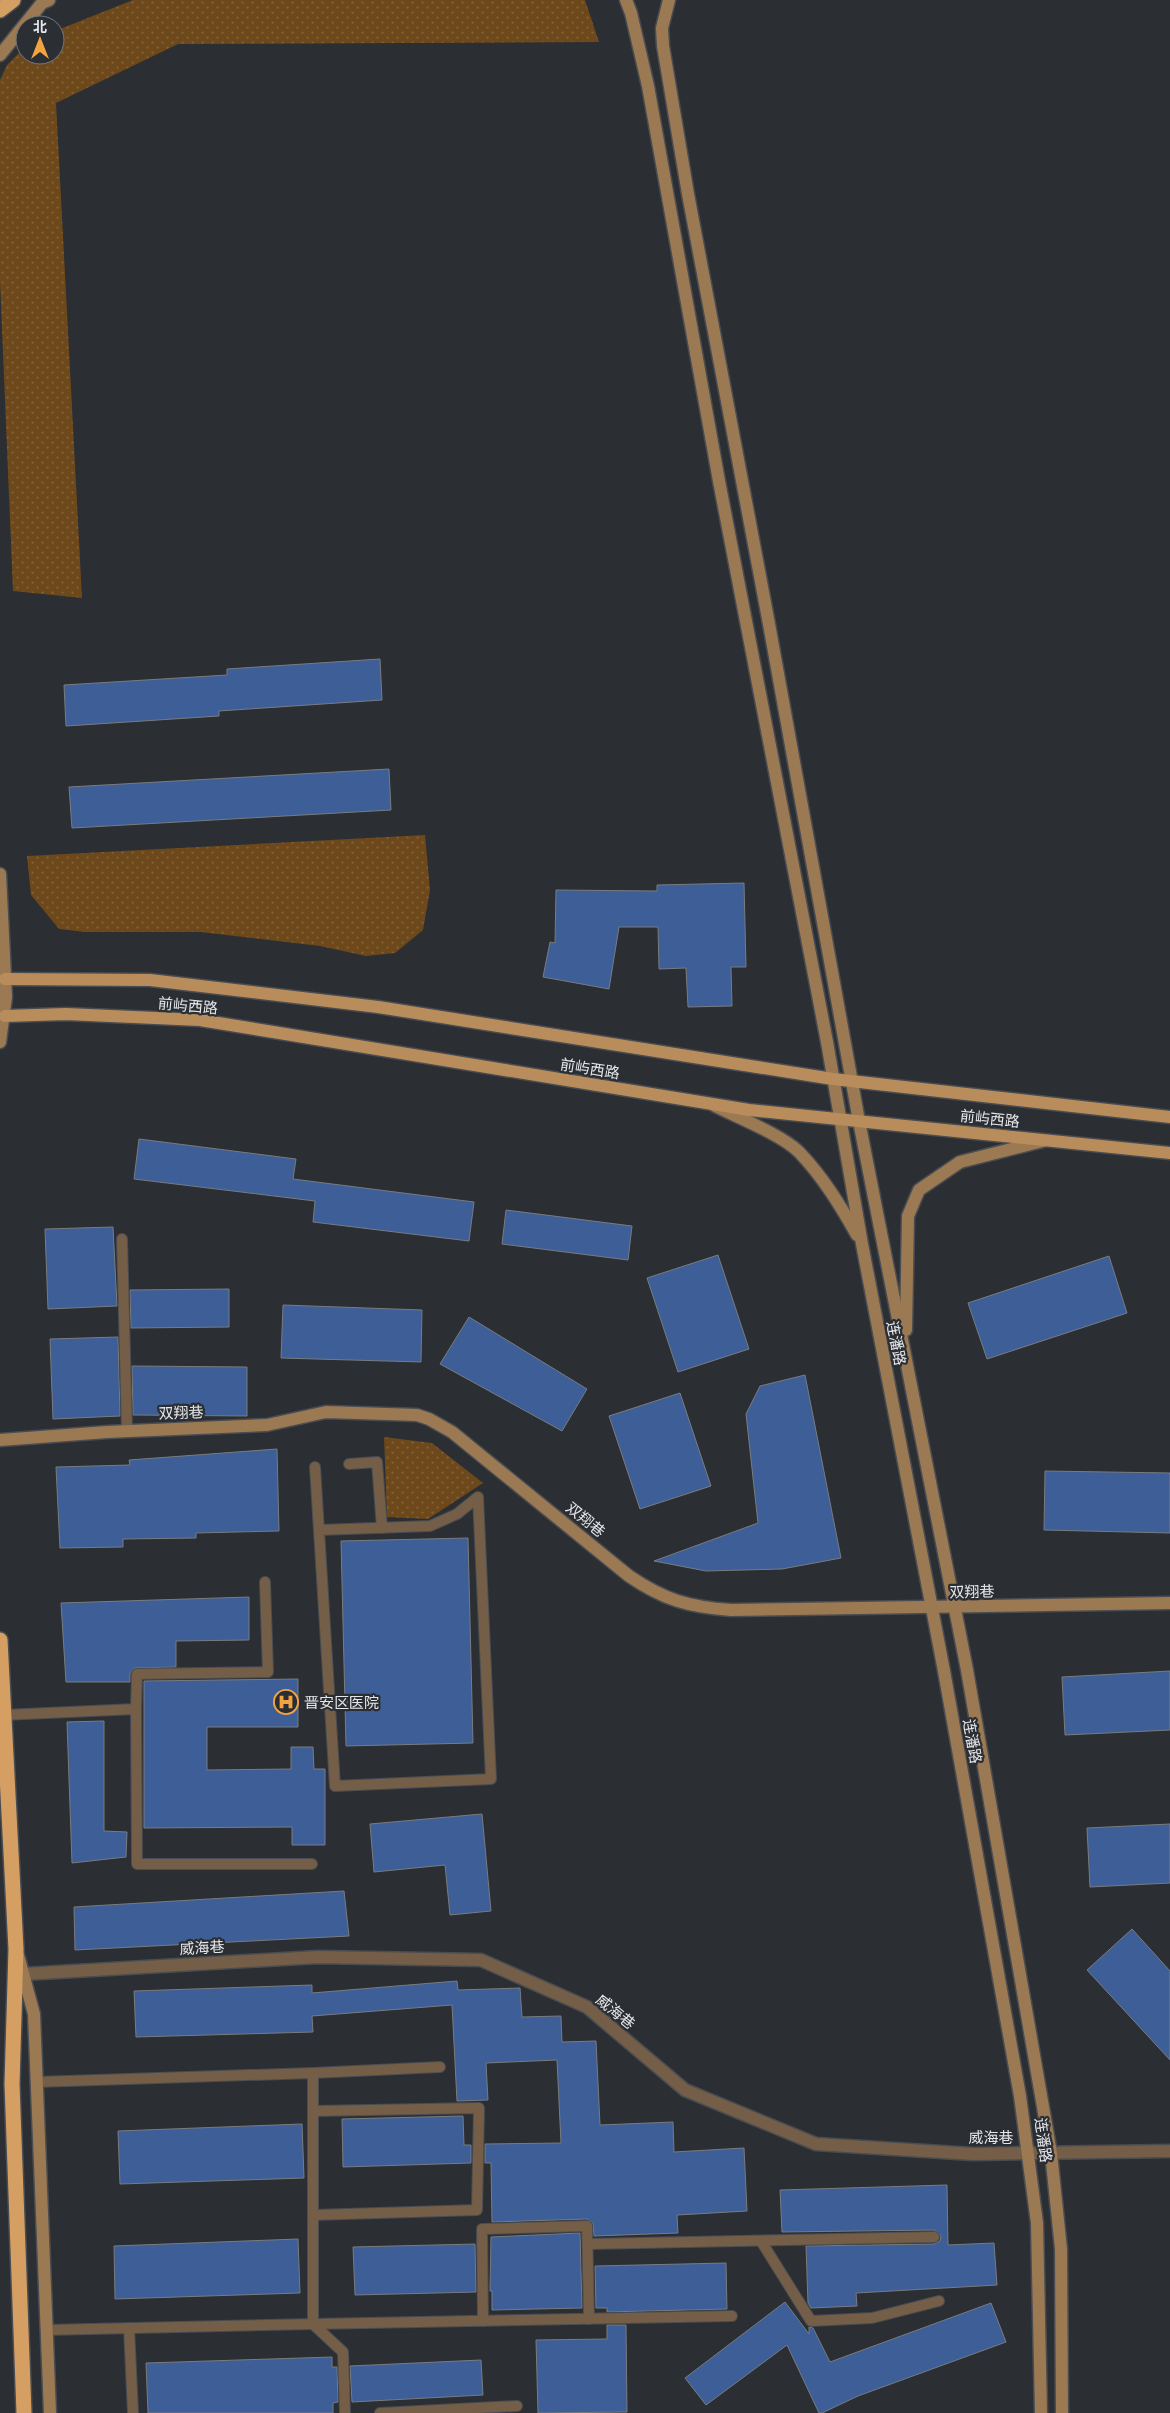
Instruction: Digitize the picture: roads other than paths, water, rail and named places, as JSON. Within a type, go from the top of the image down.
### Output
[{"type":"highway","points":[[0,10],[13,0]]},
{"type":"highway","points":[[0,1640],[16,1949],[12,2084],[24,2413]]},
{"type":"main road","points":[[0,55],[42,3],[49,0]]},
{"type":"main road","name":"连潘路","points":[[626,0],[632,13],[648,86],[719,481],[931,1608],[1029,2153],[1039,2246],[1041,2413]]},
{"type":"main road","name":"连潘路","points":[[669,0],[662,28],[668,81],[859,1121],[954,1607],[1051,2153],[1058,2203],[1061,2249],[1062,2413]]},
{"type":"main road","points":[[0,874],[6,979],[5,1016],[0,1042]]},
{"type":"main road","name":"前屿西路","points":[[6,979],[150,980],[378,1007],[853,1082],[1170,1117]]},
{"type":"main road","name":"前屿西路","points":[[5,1016],[66,1014],[200,1020],[710,1104],[1170,1153]]},
{"type":"main road","points":[[710,1104],[760,1128],[798,1151],[834,1194],[862,1244]]},
{"type":"main road","points":[[906,1357],[908,1216],[919,1190],[960,1162],[1046,1140]]},
{"type":"main road","name":"双翔巷","points":[[0,1440],[127,1431],[267,1425],[326,1412],[417,1415],[429,1419],[452,1432],[629,1576],[664,1598],[696,1606],[731,1610],[1170,1603]]},
{"type":"main road","points":[[16,1949],[34,2014],[50,2413]]},
{"type":"street","name":"威海巷","points":[[24,1974],[318,1957],[481,1960],[587,2007],[685,2090],[816,2144],[973,2154],[1170,2151]]},
{"type":"lane","points":[[122,1239],[127,1431]]},
{"type":"lane","points":[[349,1464],[377,1462],[382,1528]]},
{"type":"lane","points":[[315,1467],[335,1786],[491,1779],[478,1497],[457,1514],[430,1526],[319,1530]]},
{"type":"lane","points":[[266,1582],[268,1672],[137,1674],[137,1864],[312,1864]]},
{"type":"lane","points":[[3,1715],[136,1708]]},
{"type":"lane","points":[[36,2082],[440,2067]]},
{"type":"lane","points":[[312,2073],[313,2324],[343,2352],[345,2413]]},
{"type":"lane","points":[[313,2111],[479,2108],[477,2210],[313,2215]]},
{"type":"lane","points":[[483,2321],[482,2229],[587,2226],[589,2319]]},
{"type":"lane","points":[[588,2244],[934,2237]]},
{"type":"lane","points":[[761,2241],[811,2321],[872,2318],[939,2302]]},
{"type":"lane","points":[[46,2330],[732,2316]]},
{"type":"lane","points":[[129,2328],[133,2413]]},
{"type":"lane","points":[[380,2413],[517,2406]]},
{"type":"place","name":"晋安区医院","points":[[286,1702]]}]
